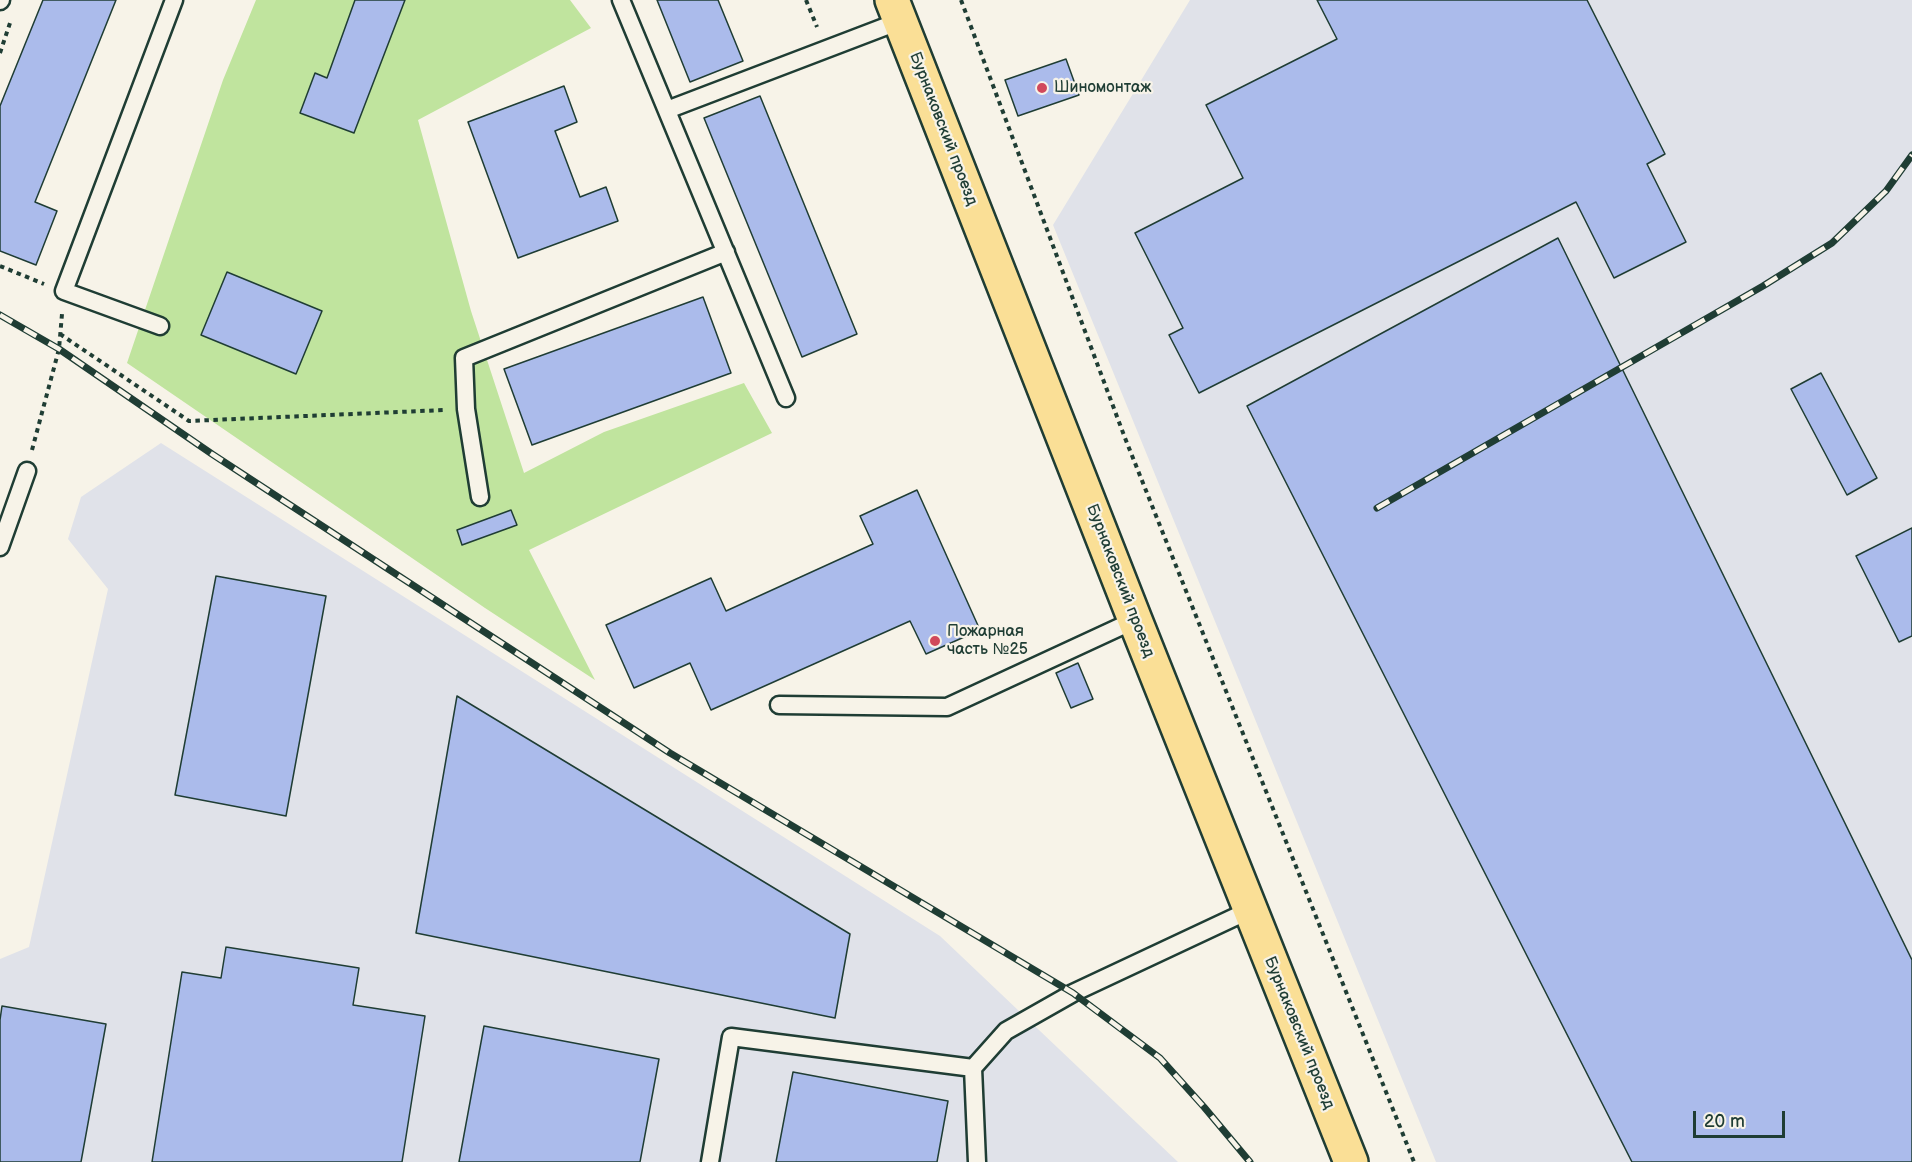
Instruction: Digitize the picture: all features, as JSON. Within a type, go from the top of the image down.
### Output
[{"type":"main road","name":"Бурнаковский проезд","points":[[896,11],[1351,1162]]},
{"type":"lane","points":[[160,326],[63,291],[174,0]]},
{"type":"lane","points":[[621,0],[786,398]]},
{"type":"lane","points":[[667,110],[896,11]]},
{"type":"lane","points":[[480,497],[466,410],[464,358],[726,252]]},
{"type":"lane","points":[[0,547],[27,471]]},
{"type":"lane","points":[[779,705],[947,707],[1135,620]]},
{"type":"lane","points":[[977,1162],[973,1068],[1006,1030],[1073,993],[1250,910]]},
{"type":"lane","points":[[710,1162],[731,1037],[973,1068]]},
{"type":"path","points":[[961,0],[1125,438],[1414,1162]]},
{"type":"path","points":[[0,53],[11,22]]},
{"type":"path","points":[[0,266],[63,291],[59,349],[27,471]]},
{"type":"path","points":[[60,334],[189,421],[466,410]]},
{"type":"shaded area","points":[[1190,0],[1912,0],[1912,1162],[1436,1162],[1053,225]]},
{"type":"shaded area","points":[[161,443],[940,936],[1178,1162],[0,1162],[0,959],[29,947],[108,589],[68,539],[81,497]]},
{"type":"green space","points":[[256,0],[570,0],[591,28],[418,120],[471,311],[524,473],[604,432],[744,383],[772,433],[529,550],[595,680],[485,608],[127,363],[223,80]]},
{"type":"building","points":[[43,0],[116,0],[35,202],[57,211],[36,265],[0,251],[0,106]]},
{"type":"building","points":[[355,0],[405,0],[354,133],[300,113],[315,73],[327,78]]},
{"type":"building","points":[[657,0],[718,0],[743,61],[690,82]]},
{"type":"building","points":[[1317,0],[1587,0],[1665,154],[1647,164],[1686,242],[1614,278],[1576,202],[1199,393],[1169,335],[1183,328],[1135,233],[1243,178],[1206,105],[1337,39]]},
{"type":"building","name":"Шиномонтаж","points":[[1066,59],[1079,95],[1018,116],[1005,80]]},
{"type":"building","points":[[564,86],[577,122],[555,131],[580,197],[606,187],[618,221],[518,258],[468,122]]},
{"type":"building","points":[[760,96],[857,334],[802,357],[704,118]]},
{"type":"building","points":[[1558,238],[1912,960],[1912,1162],[1632,1162],[1247,406]]},
{"type":"building","points":[[227,272],[322,311],[296,374],[201,335]]},
{"type":"building","points":[[703,297],[731,373],[532,445],[504,369]]},
{"type":"building","points":[[1821,373],[1877,478],[1847,495],[1791,389]]},
{"type":"building","points":[[917,490],[980,630],[926,654],[910,621],[711,710],[690,663],[634,688],[606,625],[711,578],[726,611],[873,544],[860,516]]},
{"type":"building","points":[[511,510],[517,525],[462,545],[457,530]]},
{"type":"building","points":[[1912,528],[1912,636],[1899,642],[1856,556]]},
{"type":"building","points":[[216,576],[326,596],[286,816],[175,795]]},
{"type":"building","points":[[1078,663],[1093,699],[1071,708],[1056,673]]},
{"type":"building","points":[[457,696],[850,934],[835,1018],[416,933]]},
{"type":"building","points":[[226,947],[359,968],[353,1005],[425,1016],[402,1162],[152,1162],[182,972],[221,978]]},
{"type":"building","points":[[2,1006],[106,1024],[81,1162],[0,1162],[0,1020]]},
{"type":"building","points":[[484,1026],[659,1059],[640,1162],[459,1162]]},
{"type":"building","points":[[793,1072],[948,1101],[937,1162],[776,1162]]},
{"type":"railway","points":[[1377,508],[1763,286],[1832,243],[1886,191],[1912,155]]},
{"type":"railway","points":[[0,315],[59,349],[212,454],[670,753],[1073,993],[1160,1058],[1250,1162]]},
{"type":"place","name":"Шиномонтаж","points":[[1042,88]]},
{"type":"place","name":"Пожарная часть №25","points":[[935,641]]}]
